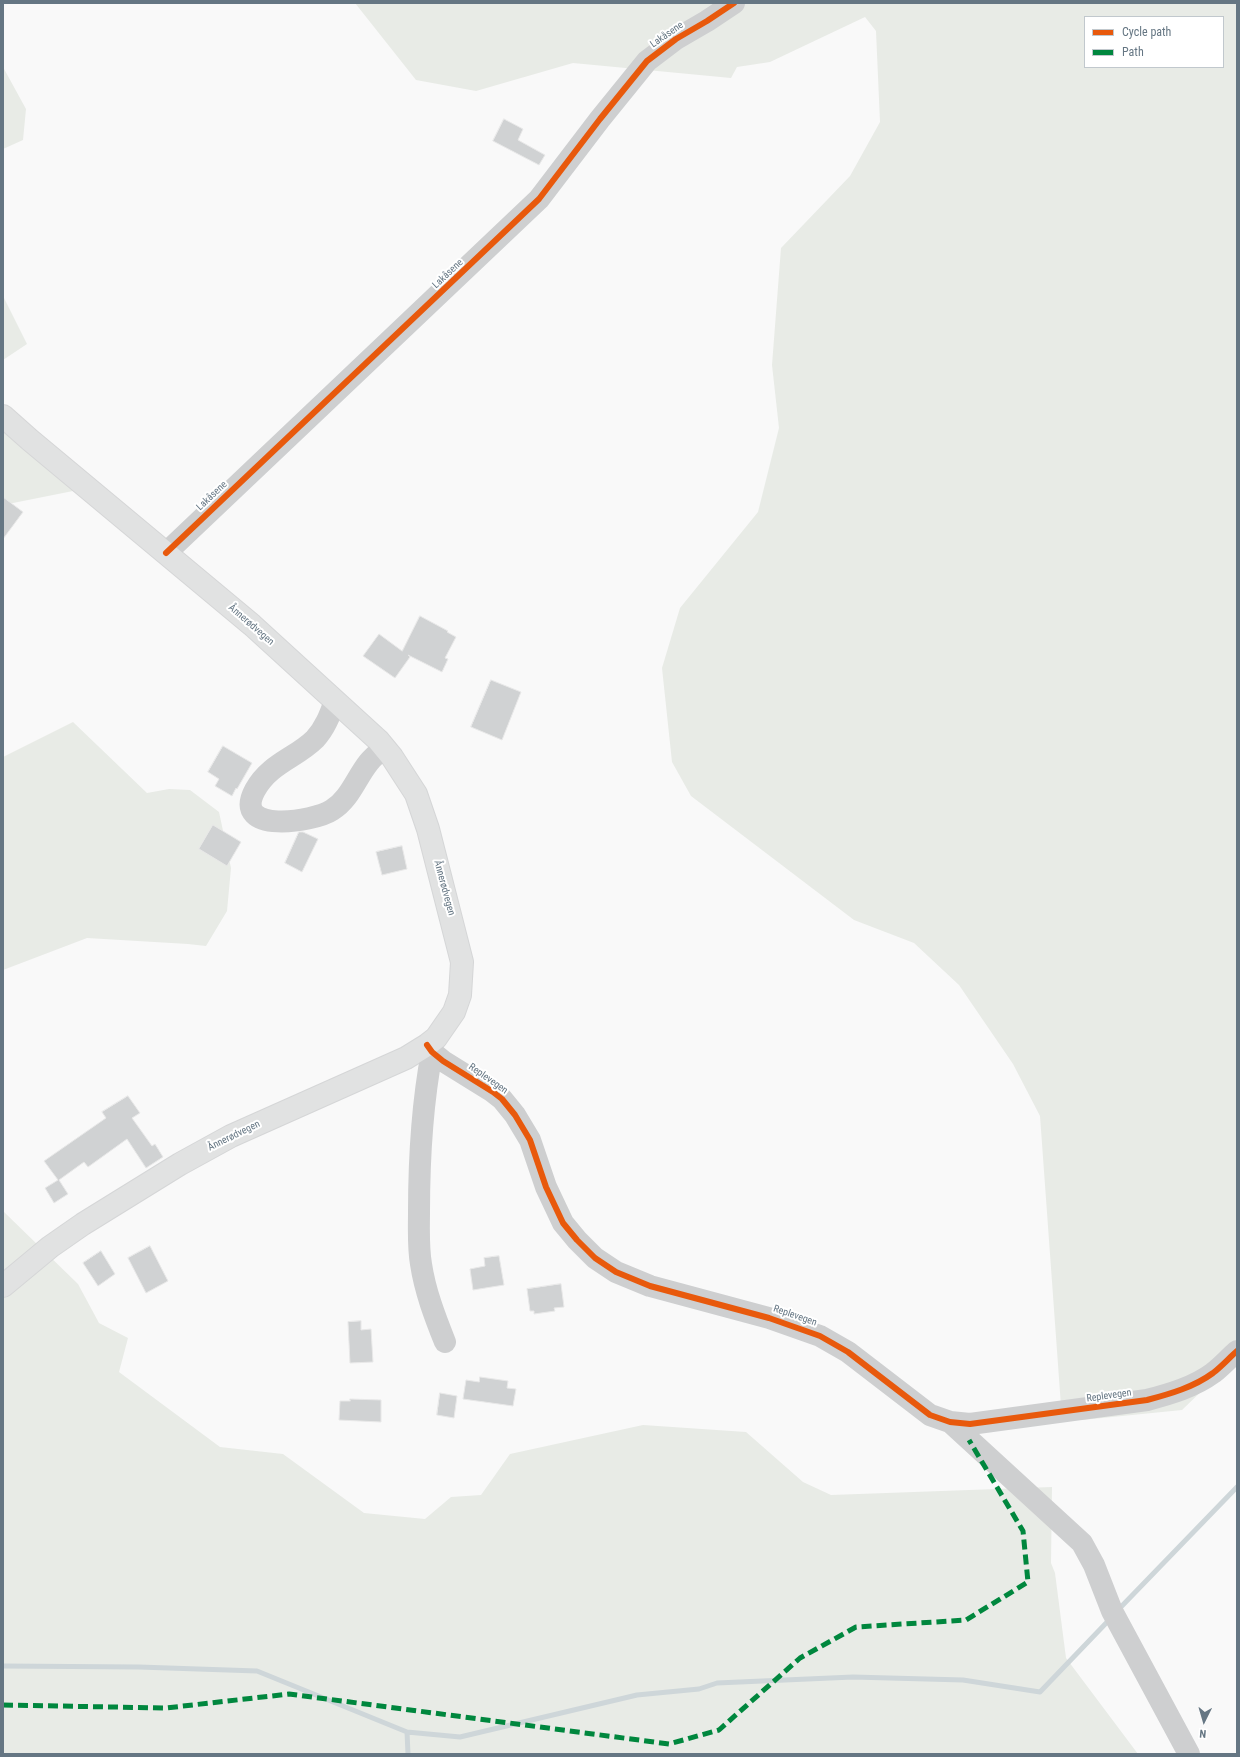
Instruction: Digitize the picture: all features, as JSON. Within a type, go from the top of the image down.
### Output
[{"type":"main road","name":"Ånnerødvegen","points":[[3,416],[252,625],[335,701],[392,757],[416,794],[432,844],[462,962],[460,995],[454,1012],[430,1049],[406,1058],[231,1136],[180,1164],[83,1224],[50,1247],[3,1286]]},
{"type":"street","name":"Lakåsene","points":[[166,553],[539,199],[600,119],[647,61],[676,38],[707,21],[734,3]]},
{"type":"street","points":[[335,701],[329,718],[315,738],[275,766],[255,790],[252,807],[257,817],[283,822],[324,815],[344,800],[369,763],[384,748]]},
{"type":"street","points":[[430,1049],[421,1142],[419,1192],[421,1263],[432,1308],[445,1342]]},
{"type":"street","name":"Replevegen","points":[[430,1049],[443,1061],[493,1092],[515,1115],[530,1140],[546,1187],[557,1212],[576,1240],[595,1258],[616,1272],[650,1286],[769,1318],[820,1336],[848,1352],[930,1415],[950,1422],[970,1424],[1147,1400],[1171,1394],[1194,1385],[1213,1373],[1237,1352]]},
{"type":"street","points":[[950,1422],[1082,1543],[1094,1564],[1112,1611],[1189,1754]]},
{"type":"shaded area","points":[[355,3],[1237,3],[1237,1357],[1182,1410],[1082,1420],[1061,1406],[1040,1116],[1013,1064],[959,985],[914,943],[854,920],[691,796],[672,762],[662,668],[680,608],[758,512],[779,428],[772,365],[781,248],[850,176],[880,122],[876,31],[865,17],[770,62],[737,67],[731,78],[573,63],[476,91],[416,80]]},
{"type":"shaded area","points":[[3,67],[26,109],[23,140],[3,149]]},
{"type":"shaded area","points":[[3,296],[27,344],[3,360]]},
{"type":"shaded area","points":[[3,409],[83,489],[8,504],[3,503]]},
{"type":"shaded area","points":[[73,722],[147,793],[169,789],[190,790],[219,812],[231,868],[227,911],[206,946],[87,938],[3,970],[3,757]]},
{"type":"shaded area","points":[[3,1211],[78,1284],[99,1323],[128,1338],[119,1372],[220,1447],[283,1454],[364,1513],[425,1519],[451,1497],[481,1495],[510,1454],[643,1425],[746,1432],[803,1482],[831,1495],[1052,1487],[1051,1563],[1055,1573],[1066,1658],[1138,1754],[3,1754]]},
{"type":"building","points":[[504,119],[523,129],[518,140],[545,155],[539,165],[493,141]]},
{"type":"building","points":[[3,497],[23,512],[3,539]]},
{"type":"building","points":[[420,616],[456,637],[445,658],[448,659],[442,672],[408,655],[410,657],[395,678],[363,656],[379,634],[402,651]]},
{"type":"building","points":[[491,680],[521,692],[502,740],[471,727]]},
{"type":"building","points":[[223,746],[252,763],[232,796],[215,786],[219,779],[208,772]]},
{"type":"building","points":[[213,825],[241,842],[227,866],[199,849]]},
{"type":"building","points":[[299,832],[303,832],[318,839],[302,872],[285,863]]},
{"type":"building","points":[[402,846],[407,869],[382,875],[376,852]]},
{"type":"building","points":[[128,1096],[140,1113],[132,1118],[152,1146],[155,1144],[163,1157],[146,1168],[127,1139],[88,1167],[84,1162],[59,1180],[68,1194],[54,1203],[45,1188],[58,1180],[44,1161],[106,1118],[102,1112]]},
{"type":"building","points":[[150,1246],[168,1281],[146,1293],[128,1258]]},
{"type":"building","points":[[101,1251],[115,1274],[98,1286],[83,1263]]},
{"type":"building","points":[[499,1256],[504,1285],[473,1290],[470,1269],[485,1266],[484,1258]]},
{"type":"building","points":[[561,1284],[564,1307],[554,1308],[555,1311],[534,1314],[534,1311],[530,1311],[527,1289]]},
{"type":"building","points":[[361,1321],[361,1330],[371,1329],[373,1362],[350,1363],[348,1322]]},
{"type":"building","points":[[480,1377],[508,1381],[507,1388],[516,1389],[513,1406],[463,1399],[466,1380],[479,1382]]},
{"type":"building","points":[[440,1393],[457,1396],[454,1418],[437,1415]]},
{"type":"building","points":[[350,1399],[381,1400],[381,1422],[339,1420],[340,1401],[350,1401]]},
{"type":"waterway","points":[[1118,1610],[1237,1487]]},
{"type":"waterway","points":[[407,1732],[460,1737],[637,1695],[699,1689],[717,1683],[853,1677],[963,1680],[1040,1692],[1110,1619]]},
{"type":"waterway","points":[[3,1666],[139,1667],[257,1671],[407,1732],[408,1754]]},
{"type":"marked path","points":[[3,1705],[166,1708],[289,1694],[669,1744],[719,1730],[800,1658],[856,1627],[966,1620],[1028,1582],[1023,1531],[969,1440]]},
{"type":"cycle path","points":[[166,553],[539,199],[600,119],[647,61],[676,39],[734,3]]},
{"type":"cycle path","points":[[427,1045],[432,1052],[443,1061],[502,1099],[515,1115],[530,1140],[546,1187],[563,1223],[595,1258],[616,1272],[650,1286],[769,1318],[820,1336],[848,1352],[930,1415],[950,1422],[970,1424],[1147,1400],[1173,1393],[1206,1378],[1237,1351]]}]
